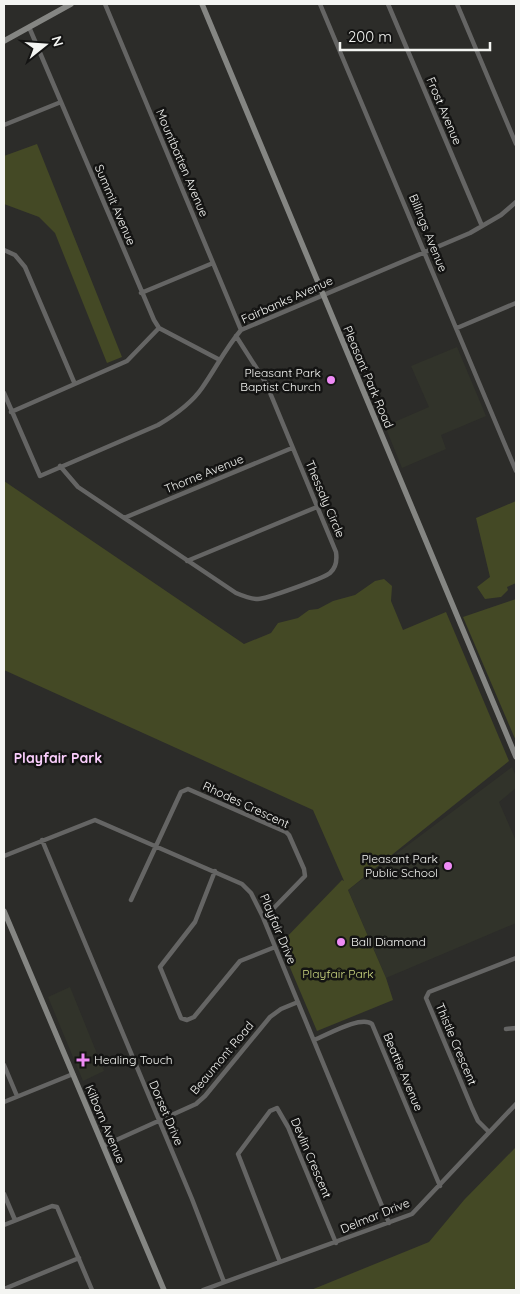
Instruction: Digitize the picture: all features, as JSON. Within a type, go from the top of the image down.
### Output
[{"type":"street","points":[[4,41],[71,4]]},
{"type":"street","name":"Mountbatten Avenue","points":[[105,4],[242,330]]},
{"type":"street","name":"Pleasant Park Road","points":[[202,4],[516,757]]},
{"type":"street","name":"Billings Avenue","points":[[320,4],[516,471]]},
{"type":"street","name":"Frost Avenue","points":[[388,4],[482,226]]},
{"type":"street","points":[[457,4],[516,144]]},
{"type":"street","name":"Summit Avenue","points":[[29,27],[141,293],[159,328]]},
{"type":"street","points":[[4,125],[61,102]]},
{"type":"street","name":"Fairbanks Avenue","points":[[12,412],[40,476],[135,435],[174,415],[202,388],[218,359],[242,330],[482,226],[516,202]]},
{"type":"street","points":[[4,250],[15,255],[25,267],[74,382]]},
{"type":"street","points":[[141,293],[213,263]]},
{"type":"street","points":[[457,328],[516,306]]},
{"type":"street","points":[[4,393],[12,412],[74,382],[127,361],[159,328],[218,359]]},
{"type":"street","name":"Thessaly Circle","points":[[60,466],[78,487],[236,593],[259,600],[330,573],[337,563],[336,552],[266,383],[236,336]]},
{"type":"street","name":"Thorne Avenue","points":[[124,518],[292,448]]},
{"type":"street","points":[[187,560],[317,507]]},
{"type":"street","name":"Rhodes Crescent","points":[[157,845],[170,814],[184,789],[286,832],[304,869],[304,876],[271,911],[262,915]]},
{"type":"street","name":"Playfair Drive","points":[[4,856],[95,820],[157,845],[215,871],[247,888],[262,915],[389,1224]]},
{"type":"street","name":"Dorset Drive","points":[[42,840],[224,1282]]},
{"type":"street","points":[[131,900],[157,845]]},
{"type":"street","points":[[215,871],[195,922],[160,967],[181,1018],[187,1020],[194,1017],[240,961],[275,947]]},
{"type":"street","name":"Kilborn Avenue","points":[[4,911],[5,918],[164,1290]]},
{"type":"street","name":"Thistle Crescent","points":[[489,1132],[478,1121],[426,998],[429,992],[516,958]]},
{"type":"street","name":"Beaumont Road","points":[[102,1146],[196,1104],[205,1096],[270,1017],[281,1009],[298,1002]]},
{"type":"street","name":"Beattie Avenue","points":[[314,1040],[360,1020],[368,1021],[372,1024],[440,1186]]},
{"type":"street","points":[[506,1029],[516,1028]]},
{"type":"street","points":[[4,1065],[17,1096]]},
{"type":"street","points":[[4,1102],[73,1074]]},
{"type":"street","name":"Delmar Drive","points":[[203,1290],[389,1224],[412,1214],[516,1104]]},
{"type":"street","name":"Devlin Crescent","points":[[280,1262],[238,1154],[241,1147],[270,1111],[277,1108],[288,1127],[336,1243]]},
{"type":"street","points":[[4,1194],[15,1220]]},
{"type":"street","points":[[4,1225],[52,1206],[57,1206],[92,1290]]},
{"type":"street","points":[[4,1289],[79,1258]]},
{"type":"shaded area","points":[[457,347],[486,416],[441,435],[446,449],[402,468],[385,426],[429,407],[411,366]]},
{"type":"shaded area","name":"Pleasant Park Public School","points":[[512,767],[516,776],[516,788],[499,802],[516,841],[516,923],[386,978],[348,890]]},
{"type":"shaded area","points":[[70,987],[104,1071],[83,1081],[48,997]]},
{"type":"green space","points":[[37,144],[122,357],[107,363],[55,233],[39,217],[4,204],[4,156]]},
{"type":"green space","points":[[4,481],[244,644],[271,633],[278,623],[298,618],[309,610],[318,609],[333,601],[355,595],[375,581],[384,579],[392,586],[391,601],[403,630],[446,612],[509,761],[348,890],[386,978],[393,1000],[317,1031],[280,944],[342,880],[344,881],[313,810],[4,670]]},
{"type":"green space","points":[[516,501],[516,583],[507,587],[508,590],[501,597],[485,599],[477,587],[490,577],[476,518]]},
{"type":"green space","points":[[516,599],[516,741],[463,617]]},
{"type":"green space","points":[[516,1147],[516,1290],[311,1290],[429,1242],[464,1200]]},
{"type":"place","name":"Pleasant Park Baptist Church","points":[[331,380]]},
{"type":"place","name":"Pleasant Park Public School","points":[[448,866]]},
{"type":"place","name":"Ball Diamond","points":[[341,942]]},
{"type":"place","name":"Healing Touch","points":[[83,1060]]},
{"type":"district","name":"Playfair Park","points":[[58,758]]}]
